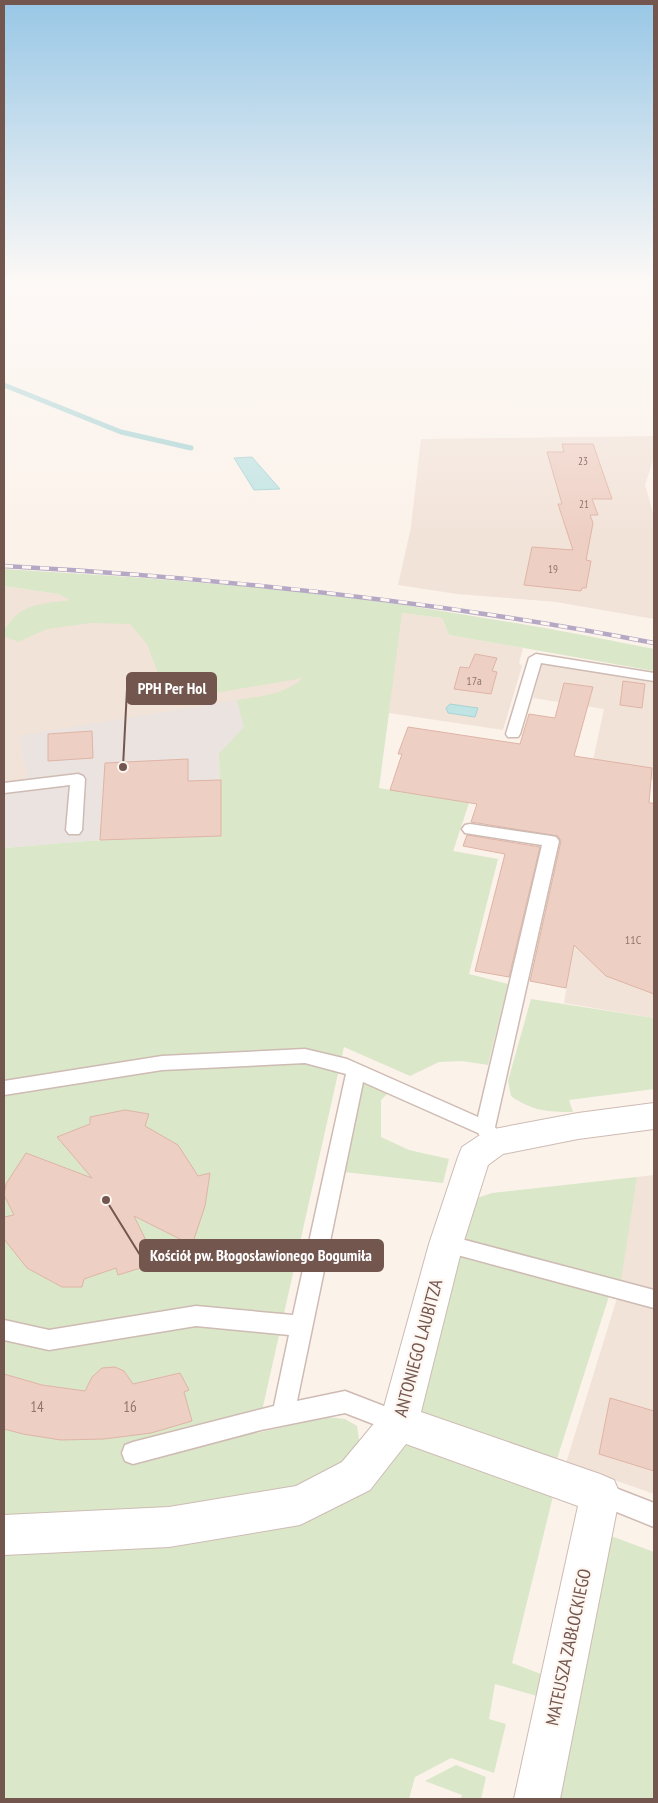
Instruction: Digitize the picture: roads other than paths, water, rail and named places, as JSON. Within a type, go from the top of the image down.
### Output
[{"type":"street","name":"ANTONIEGO LAUBITZA","points":[[4,1535],[169,1527],[300,1504],[356,1476],[399,1423],[446,1244],[474,1157],[489,1135],[654,1116]]},
{"type":"street","points":[[399,1423],[600,1494]]},
{"type":"street","name":"MATEUSZA ZABŁOCKIEGO","points":[[537,1799],[600,1494]]},
{"type":"lane","points":[[513,734],[536,658],[654,677]]},
{"type":"lane","points":[[4,788],[78,779],[74,830]]},
{"type":"lane","points":[[4,1088],[162,1063],[305,1056],[341,1064],[356,1070],[489,1135],[551,841],[470,829]]},
{"type":"lane","points":[[284,1414],[356,1070]]},
{"type":"lane","points":[[446,1244],[654,1299]]},
{"type":"lane","points":[[4,1330],[49,1340],[196,1316],[302,1326]]},
{"type":"lane","points":[[133,1453],[284,1414],[345,1402],[399,1423]]},
{"type":"lane","points":[[600,1494],[654,1514]]},
{"type":"water","points":[[252,457],[280,489],[254,490],[234,458]]},
{"type":"water","points":[[450,704],[478,708],[475,717],[448,713],[446,708]]},
{"type":"waterway","points":[[4,385],[121,432],[191,448]]},
{"type":"railway","points":[[4,566],[168,577],[330,593],[492,615],[654,643]]},
{"type":"place","name":"PPH Per Hol","points":[[123,767]]},
{"type":"place","name":"Kościół pw. Błogosławionego Bogumiła","points":[[106,1200]]}]
